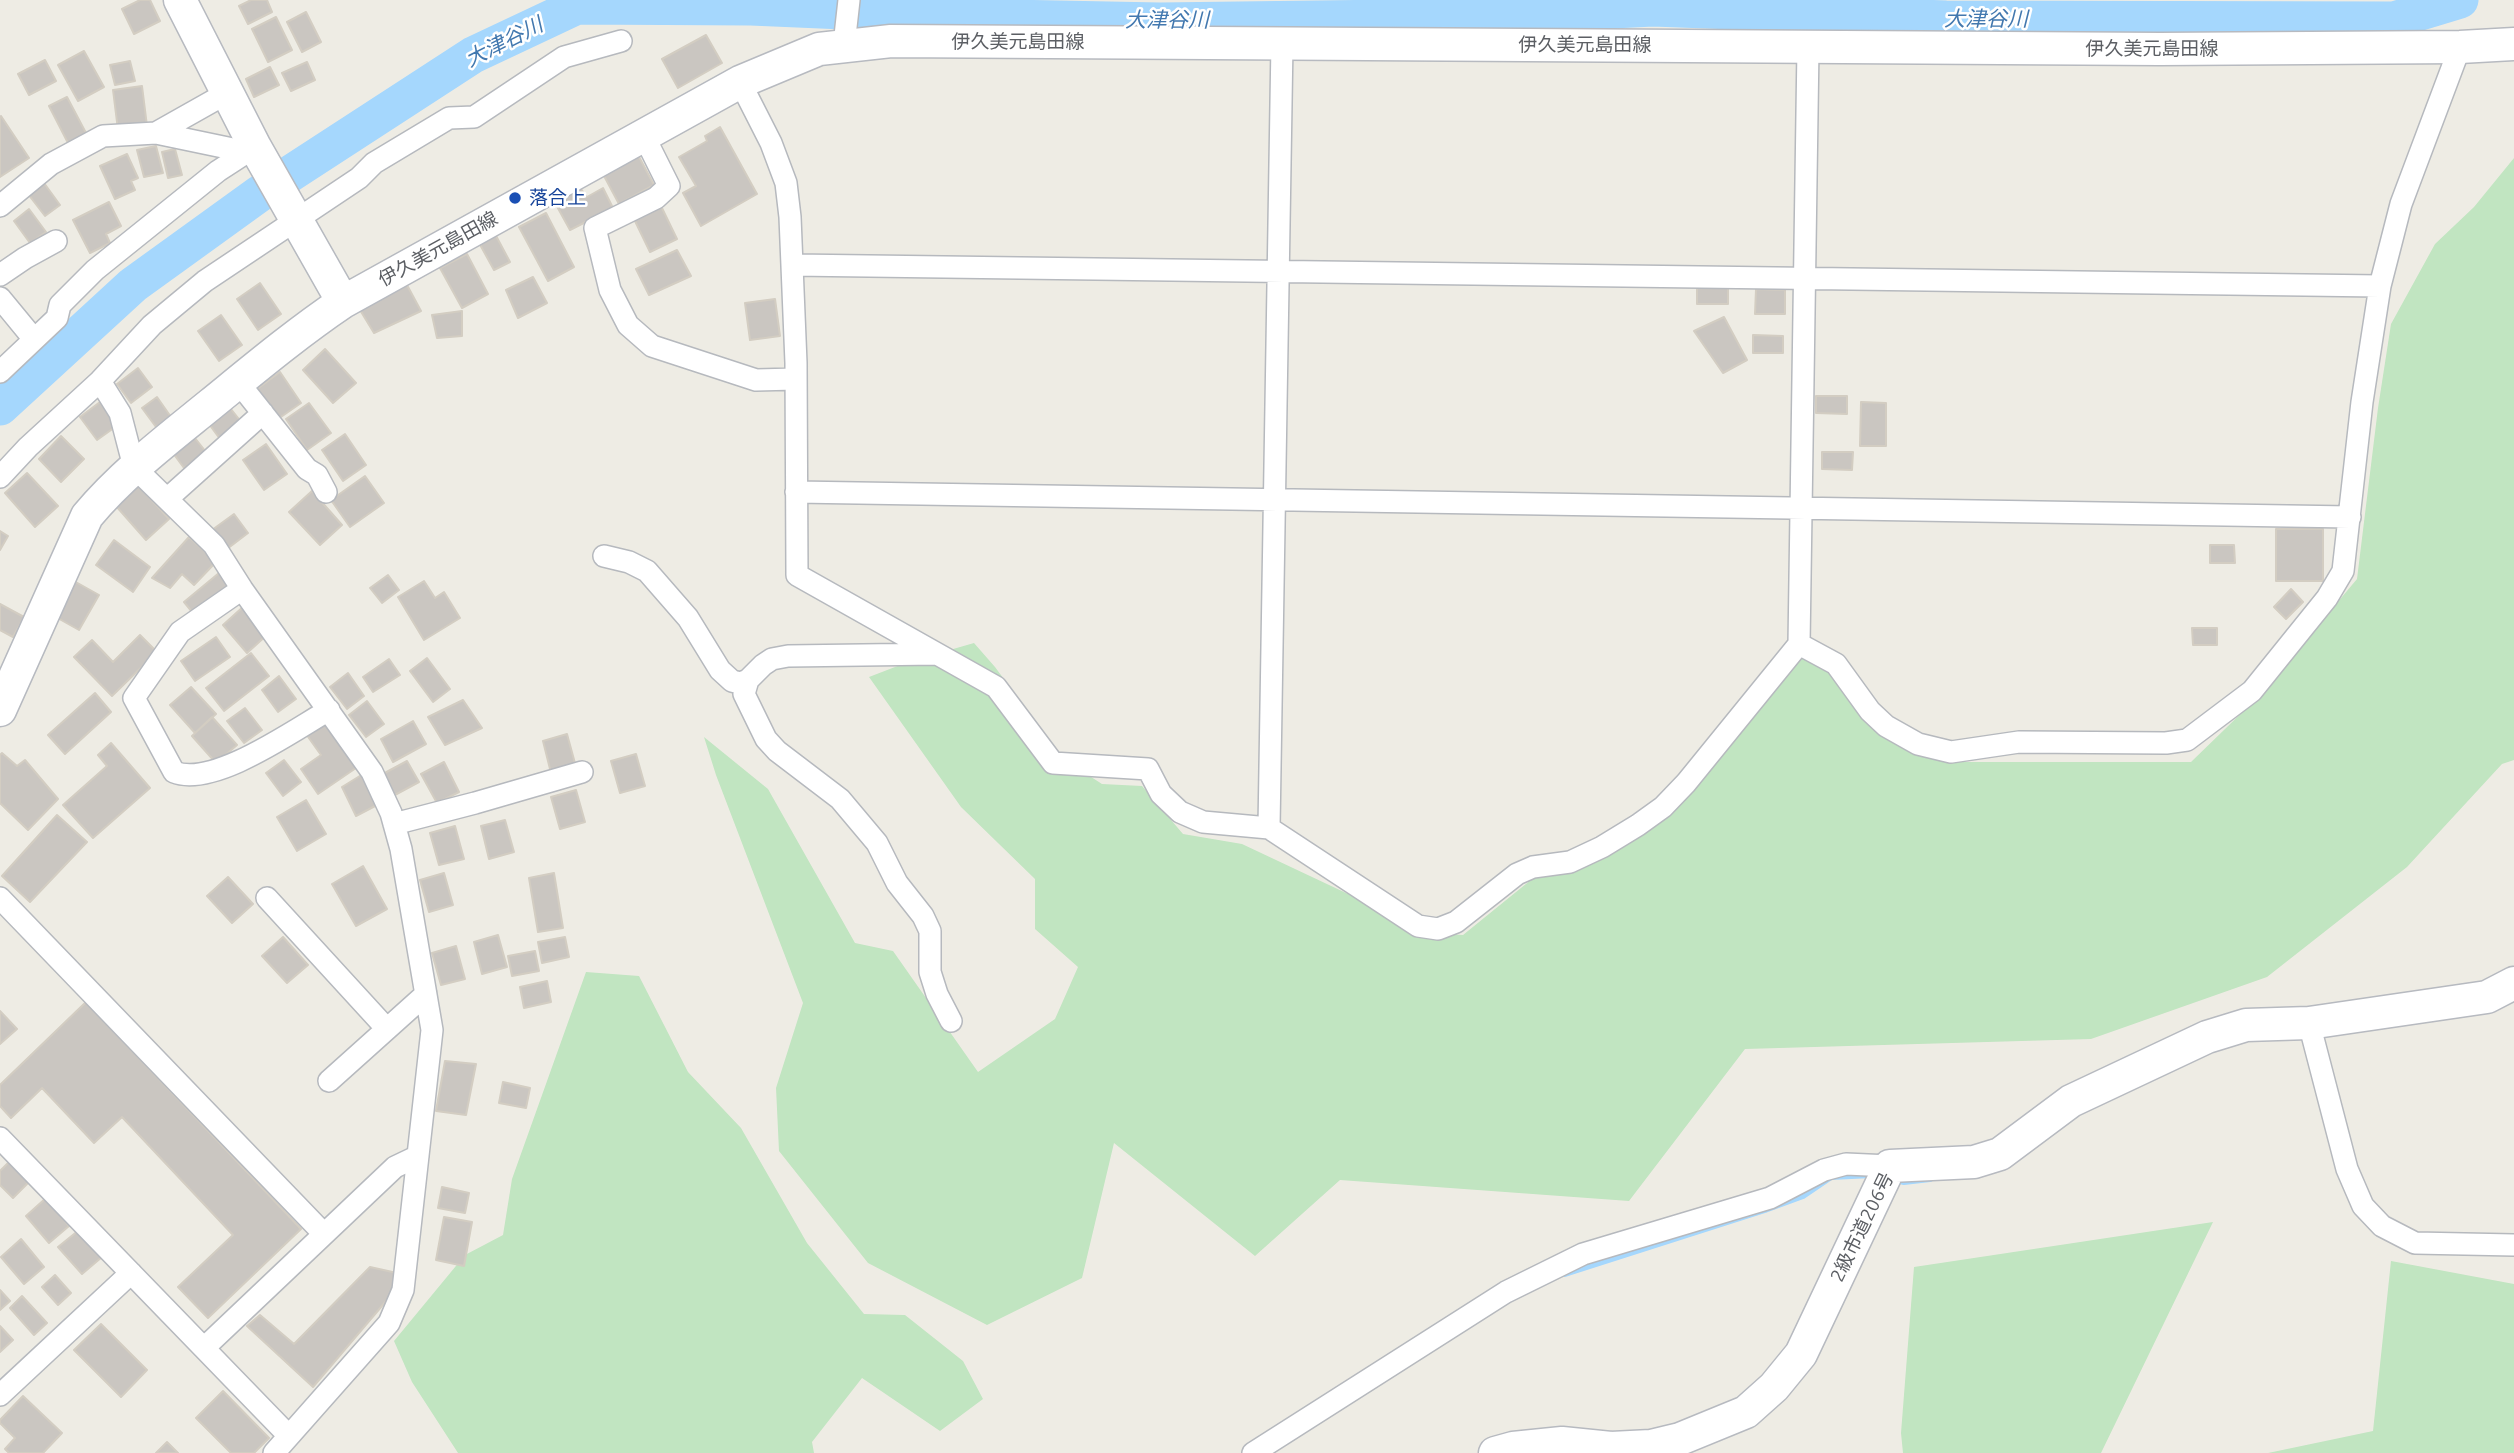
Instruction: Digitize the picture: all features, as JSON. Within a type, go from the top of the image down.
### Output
[{"type":"main road","points":[[180,0],[253,150],[343,302]]},
{"type":"main road","name":"伊久美元島田線","points":[[0,710],[87,516],[106,493],[134,467],[306,327],[343,302],[643,134],[740,82],[845,36],[891,41],[2160,49],[2460,47],[2514,44]]},
{"type":"main road","name":"2級市道206号","points":[[1495,1453],[1513,1448],[1562,1443],[1611,1448],[1651,1446],[1680,1438],[1746,1412],[1774,1387],[1801,1354],[1890,1166],[1974,1162],[2000,1154],[2071,1101],[2207,1037],[2246,1025],[2309,1023],[2487,997],[2514,983]]},
{"type":"street","points":[[845,36],[849,0]]},
{"type":"street","points":[[0,477],[28,447],[100,381],[152,325],[195,290],[359,178],[374,163],[449,118],[474,117],[564,57],[621,41]]},
{"type":"street","points":[[1269,828],[1282,43]]},
{"type":"street","points":[[740,82],[771,142],[786,183],[793,265],[797,575],[996,687],[1053,763],[1148,769],[1161,794],[1180,812],[1203,822],[1269,828],[1418,926],[1438,929],[1456,922],[1517,874],[1532,867],[1570,862],[1584,856],[1663,807],[1686,783],[1799,644],[1808,47]]},
{"type":"street","points":[[1799,644],[1836,664],[1886,726],[1918,744],[1951,752],[2019,742],[2166,743],[2187,740],[2252,691],[2327,598],[2343,571],[2362,402],[2380,286],[2401,204],[2460,47]]},
{"type":"street","points":[[156,133],[227,93]]},
{"type":"street","points":[[0,206],[51,164],[103,136],[156,133],[253,150]]},
{"type":"street","points":[[643,134],[669,186],[656,198],[595,228],[610,290],[628,325],[652,346],[756,380],[795,379]]},
{"type":"street","points":[[0,372],[57,318],[60,305],[95,270],[218,171],[253,150]]},
{"type":"street","points":[[0,275],[56,241]]},
{"type":"street","points":[[793,265],[2380,286]]},
{"type":"street","points":[[0,298],[33,338]]},
{"type":"street","points":[[0,1138],[204,1348],[286,1446],[389,1324],[403,1290],[432,1030],[401,849],[394,824],[372,772],[242,589],[214,545],[134,467],[120,413],[100,381]]},
{"type":"street","points":[[239,382],[307,469],[317,475],[326,492]]},
{"type":"street","points":[[167,499],[263,413]]},
{"type":"street","points":[[796,492],[2350,517]]},
{"type":"street","points":[[604,556],[629,562],[647,571],[688,618],[720,670],[732,681],[740,683],[748,680],[772,659],[788,656],[937,654]]},
{"type":"street","points":[[242,589],[180,632],[134,698],[174,772],[184,776],[230,767],[329,710]]},
{"type":"street","points":[[748,680],[744,694],[766,739],[777,751],[840,799],[860,820],[877,843],[897,883],[923,916],[930,931],[930,972],[937,994],[951,1021]]},
{"type":"street","points":[[394,824],[582,772]]},
{"type":"street","points":[[0,898],[324,1234]]},
{"type":"street","points":[[267,898],[387,1028]]},
{"type":"street","points":[[329,1081],[426,994]]},
{"type":"street","points":[[2309,1023],[2347,1169],[2363,1206],[2382,1226],[2415,1243],[2514,1245]]},
{"type":"street","points":[[204,1348],[395,1167],[418,1156]]},
{"type":"street","points":[[1253,1453],[1506,1292],[1583,1254],[1770,1198],[1824,1170],[1846,1164],[1890,1166]]},
{"type":"street","points":[[0,1395],[131,1273]]},
{"type":"green space","points":[[2514,158],[2514,760],[2502,764],[2407,867],[2267,977],[2091,1039],[1745,1049],[1629,1201],[1340,1180],[1255,1256],[1114,1143],[1082,1278],[987,1325],[868,1263],[779,1151],[776,1088],[803,1003],[704,737],[768,789],[855,943],[893,951],[978,1072],[1055,1019],[1078,967],[1035,929],[1035,879],[961,807],[869,677],[908,662],[974,643],[1063,759],[1102,784],[1142,786],[1183,834],[1242,844],[1431,933],[1463,935],[1537,875],[1686,797],[1796,654],[1834,675],[1881,731],[1904,749],[1958,762],[2191,762],[2259,696],[2357,579],[2391,324],[2435,244],[2474,207]]},
{"type":"green space","points":[[586,972],[639,976],[688,1072],[741,1128],[807,1243],[864,1314],[905,1315],[963,1361],[983,1399],[940,1431],[862,1378],[812,1442],[814,1453],[458,1453],[412,1382],[394,1341],[465,1255],[503,1235],[512,1179]]},
{"type":"green space","points":[[2213,1222],[2101,1453],[1903,1453],[1901,1433],[1914,1267]]},
{"type":"green space","points":[[2391,1261],[2514,1284],[2514,1453],[2268,1453],[2373,1431]]},
{"type":"building","points":[[140,0],[150,0],[160,21],[134,34],[122,9]]},
{"type":"building","points":[[251,0],[267,0],[272,12],[248,24],[239,6]]},
{"type":"building","points":[[306,12],[321,42],[302,52],[287,22]]},
{"type":"building","points":[[276,17],[292,50],[268,62],[252,29]]},
{"type":"building","points":[[706,35],[722,63],[678,88],[662,59]]},
{"type":"building","points":[[84,51],[104,87],[78,101],[58,65]]},
{"type":"building","points":[[45,60],[56,81],[29,95],[18,74]]},
{"type":"building","points":[[130,61],[135,81],[115,85],[110,65]]},
{"type":"building","points":[[307,62],[315,80],[291,91],[282,73]]},
{"type":"building","points":[[270,67],[279,85],[254,97],[246,79]]},
{"type":"building","points":[[142,86],[147,126],[118,130],[113,90]]},
{"type":"building","points":[[67,97],[86,133],[68,143],[49,106]]},
{"type":"building","points":[[0,117],[29,158],[0,177]]},
{"type":"building","points":[[720,127],[757,194],[701,226],[683,193],[696,186],[679,157],[707,141],[705,136]]},
{"type":"building","points":[[156,146],[163,173],[144,177],[137,150]]},
{"type":"building","points":[[175,149],[182,175],[168,178],[162,152]]},
{"type":"building","points":[[127,154],[138,178],[131,181],[135,190],[115,199],[100,166]]},
{"type":"building","points":[[638,155],[654,185],[619,204],[603,174]]},
{"type":"building","points":[[44,183],[60,205],[45,216],[28,194]]},
{"type":"building","points":[[603,188],[613,208],[570,230],[554,201],[581,189],[587,197]]},
{"type":"building","points":[[109,202],[121,226],[106,234],[110,243],[90,253],[73,220]]},
{"type":"building","points":[[661,206],[677,239],[650,252],[634,219]]},
{"type":"building","points":[[29,209],[46,232],[30,243],[14,221]]},
{"type":"building","points":[[546,213],[574,267],[548,281],[519,227]]},
{"type":"building","points":[[494,232],[510,262],[494,270],[478,241]]},
{"type":"building","points":[[677,250],[691,276],[649,295],[636,269]]},
{"type":"building","points":[[467,254],[488,294],[462,308],[440,268]]},
{"type":"building","points":[[533,277],[547,303],[518,318],[506,290]]},
{"type":"building","points":[[260,283],[281,314],[258,330],[237,299]]},
{"type":"building","points":[[407,285],[421,311],[374,333],[360,310]]},
{"type":"building","points":[[1697,286],[1728,287],[1728,304],[1697,304]]},
{"type":"building","points":[[1756,289],[1785,290],[1785,314],[1755,314]]},
{"type":"building","points":[[775,299],[780,336],[750,340],[745,303]]},
{"type":"building","points":[[462,311],[462,336],[437,338],[432,315]]},
{"type":"building","points":[[221,315],[242,345],[219,361],[198,331]]},
{"type":"building","points":[[1724,317],[1747,360],[1723,373],[1694,331]]},
{"type":"building","points":[[1753,335],[1783,336],[1783,353],[1753,353]]},
{"type":"building","points":[[325,349],[356,383],[333,403],[303,370]]},
{"type":"building","points":[[138,368],[152,387],[131,403],[117,384]]},
{"type":"building","points":[[280,372],[301,403],[278,419],[257,389]]},
{"type":"building","points":[[1816,396],[1847,396],[1847,414],[1816,413]]},
{"type":"building","points":[[157,397],[171,417],[156,427],[142,408]]},
{"type":"building","points":[[100,402],[118,425],[97,440],[80,417]]},
{"type":"building","points":[[1861,402],[1886,403],[1886,446],[1860,446]]},
{"type":"building","points":[[309,403],[331,433],[307,450],[286,419]]},
{"type":"building","points":[[227,404],[242,423],[220,439],[206,420]]},
{"type":"building","points":[[191,433],[206,452],[184,468],[170,449]]},
{"type":"building","points":[[345,434],[366,465],[343,481],[322,450]]},
{"type":"building","points":[[61,436],[84,459],[61,482],[39,459]]},
{"type":"building","points":[[266,444],[287,474],[264,490],[243,460]]},
{"type":"building","points":[[1822,452],[1853,452],[1852,470],[1822,469]]},
{"type":"building","points":[[27,473],[58,506],[35,527],[5,493]]},
{"type":"building","points":[[365,476],[384,503],[350,527],[331,500]]},
{"type":"building","points":[[138,485],[169,519],[146,540],[116,506]]},
{"type":"building","points":[[312,491],[342,525],[320,545],[289,512]]},
{"type":"building","points":[[234,514],[248,533],[227,549],[212,530]]},
{"type":"building","points":[[2276,529],[2323,529],[2323,581],[2276,581]]},
{"type":"building","points":[[0,531],[8,536],[0,550]]},
{"type":"building","points":[[189,537],[216,562],[194,585],[182,574],[170,588],[152,578]]},
{"type":"building","points":[[114,540],[150,567],[133,592],[96,565]]},
{"type":"building","points":[[2210,545],[2234,545],[2235,563],[2210,563]]},
{"type":"building","points":[[219,573],[232,589],[197,618],[184,602]]},
{"type":"building","points":[[388,575],[399,590],[382,603],[370,588]]},
{"type":"building","points":[[74,581],[99,595],[79,630],[54,616]]},
{"type":"building","points":[[424,581],[435,598],[444,592],[460,618],[424,640],[398,597]]},
{"type":"building","points":[[2291,589],[2303,602],[2286,619],[2274,607]]},
{"type":"building","points":[[0,604],[24,617],[13,637],[0,630]]},
{"type":"building","points":[[244,606],[268,634],[247,653],[223,625]]},
{"type":"building","points":[[2192,628],[2217,628],[2217,645],[2193,645]]},
{"type":"building","points":[[140,635],[157,652],[112,696],[74,657],[92,640],[113,662]]},
{"type":"building","points":[[216,637],[230,657],[195,681],[181,661]]},
{"type":"building","points":[[251,653],[269,676],[224,711],[206,688]]},
{"type":"building","points":[[427,658],[450,689],[433,702],[410,671]]},
{"type":"building","points":[[389,659],[400,675],[373,692],[363,677]]},
{"type":"building","points":[[348,673],[364,696],[347,709],[330,687]]},
{"type":"building","points":[[279,676],[296,699],[278,712],[262,690]]},
{"type":"building","points":[[191,687],[216,714],[195,733],[170,705]]},
{"type":"building","points":[[95,693],[111,712],[65,754],[48,735]]},
{"type":"building","points":[[463,700],[482,728],[445,745],[428,717]]},
{"type":"building","points":[[367,701],[384,724],[366,737],[349,715]]},
{"type":"building","points":[[245,708],[262,730],[244,743],[227,721]]},
{"type":"building","points":[[212,717],[237,745],[216,763],[192,736]]},
{"type":"building","points":[[325,721],[356,768],[318,794],[301,769],[321,755],[306,734]]},
{"type":"building","points":[[413,721],[426,744],[393,762],[381,739]]},
{"type":"building","points":[[567,734],[576,767],[551,773],[543,741]]},
{"type":"building","points":[[111,743],[150,788],[93,838],[63,805],[107,766],[98,755]]},
{"type":"building","points":[[2,753],[17,766],[25,760],[58,799],[28,830],[0,803]]},
{"type":"building","points":[[636,754],[645,786],[620,793],[611,761]]},
{"type":"building","points":[[284,760],[301,782],[283,796],[266,773]]},
{"type":"building","points":[[407,761],[419,782],[393,796],[381,775]]},
{"type":"building","points":[[444,762],[459,792],[437,803],[421,774]]},
{"type":"building","points":[[363,774],[379,804],[356,816],[342,787]]},
{"type":"building","points":[[576,790],[585,822],[560,829],[551,797]]},
{"type":"building","points":[[306,800],[326,834],[297,851],[277,817]]},
{"type":"building","points":[[57,815],[87,842],[30,902],[2,876]]},
{"type":"building","points":[[505,820],[514,852],[489,859],[481,826]]},
{"type":"building","points":[[455,826],[464,859],[439,865],[430,833]]},
{"type":"building","points":[[363,866],[387,909],[356,926],[332,884]]},
{"type":"building","points":[[444,873],[453,905],[429,912],[420,880]]},
{"type":"building","points":[[554,873],[563,928],[538,932],[529,878]]},
{"type":"building","points":[[228,877],[253,904],[232,923],[207,896]]},
{"type":"building","points":[[498,935],[507,967],[482,974],[474,942]]},
{"type":"building","points":[[283,937],[308,965],[287,983],[262,956]]},
{"type":"building","points":[[565,937],[569,957],[542,963],[538,942]]},
{"type":"building","points":[[456,946],[465,979],[441,985],[432,953]]},
{"type":"building","points":[[535,951],[539,971],[512,976],[508,956]]},
{"type":"building","points":[[547,981],[551,1002],[524,1008],[520,987]]},
{"type":"building","points":[[86,1002],[301,1229],[208,1318],[178,1287],[233,1235],[122,1117],[94,1143],[42,1088],[11,1118],[0,1106],[0,1085]]},
{"type":"building","points":[[0,1011],[17,1029],[0,1044]]},
{"type":"building","points":[[445,1061],[476,1064],[466,1115],[436,1111]]},
{"type":"building","points":[[503,1082],[530,1088],[526,1108],[499,1103]]},
{"type":"building","points":[[12,1159],[31,1180],[13,1198],[0,1185],[0,1171]]},
{"type":"building","points":[[442,1187],[469,1193],[465,1213],[438,1208]]},
{"type":"building","points":[[46,1198],[69,1226],[49,1243],[26,1216]]},
{"type":"building","points":[[444,1217],[472,1222],[464,1266],[436,1260]]},
{"type":"building","points":[[79,1230],[102,1257],[82,1274],[58,1247]]},
{"type":"building","points":[[21,1239],[44,1267],[24,1284],[1,1257]]},
{"type":"building","points":[[370,1267],[397,1273],[393,1293],[313,1387],[247,1326],[260,1315],[294,1344]]},
{"type":"building","points":[[55,1275],[71,1293],[58,1305],[42,1287]]},
{"type":"building","points":[[0,1290],[10,1301],[0,1310]]},
{"type":"building","points":[[22,1296],[47,1323],[34,1335],[10,1308]]},
{"type":"building","points":[[101,1324],[147,1370],[121,1397],[74,1350]]},
{"type":"building","points":[[0,1326],[13,1340],[0,1352]]},
{"type":"building","points":[[223,1391],[269,1438],[254,1453],[231,1453],[196,1418]]},
{"type":"building","points":[[23,1396],[62,1433],[43,1453],[9,1453],[5,1449],[15,1438],[0,1420]]},
{"type":"building","points":[[167,1442],[178,1453],[156,1453]]},
{"type":"waterway","name":"大津谷川","points":[[0,407],[133,285],[259,194],[473,55],[577,6],[751,7],[1007,18],[1160,21],[1474,17],[1653,8],[1946,19],[2394,20],[2460,0]]},
{"type":"waterway","points":[[1565,1274],[1765,1210],[1803,1196],[1831,1177],[1872,1175]]},
{"type":"waterway","points":[[1893,1179],[1904,1182],[1930,1179]]},
{"type":"place","name":"落合上","points":[[515,198]]}]
